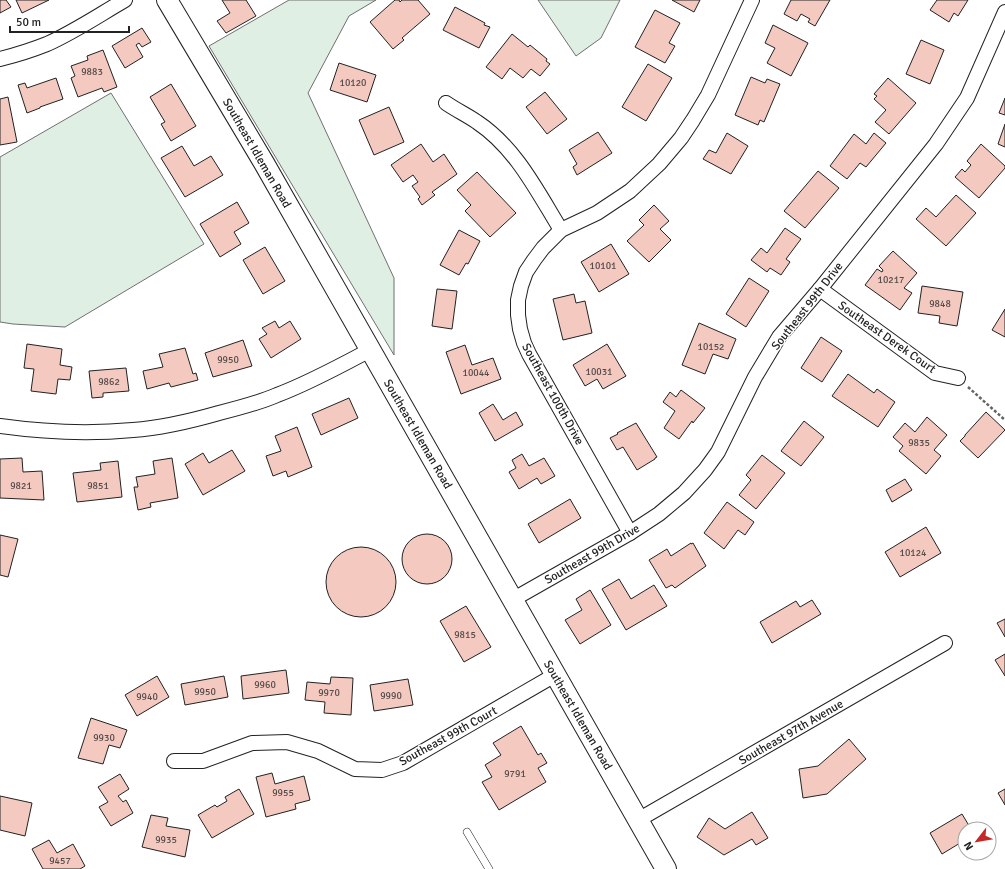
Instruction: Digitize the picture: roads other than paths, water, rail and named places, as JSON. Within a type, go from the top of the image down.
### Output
[{"type":"main road","name":"Southeast Idleman Road","points":[[167,0],[264,163],[666,869]]},
{"type":"street","points":[[0,59],[47,44],[70,33],[125,0]]},
{"type":"street","name":"Southeast 100th Drive","points":[[630,533],[529,354],[520,329],[518,315],[518,300],[521,286],[526,272],[538,254],[561,230],[597,213],[630,191],[659,164],[681,138],[708,96],[752,0]]},
{"type":"street","name":"Southeast 99th Drive","points":[[512,600],[630,533],[659,514],[684,493],[705,470],[718,452],[755,377],[779,337],[820,289],[936,144],[967,98],[1005,12]]},
{"type":"street","points":[[446,103],[478,122],[498,139],[527,173],[561,230]]},
{"type":"street","name":"Southeast Derek Court","points":[[820,289],[935,373],[958,378]]},
{"type":"street","points":[[0,426],[71,432],[112,432],[184,422],[277,396],[300,386],[370,350]]},
{"type":"street","name":"Southeast 97th Avenue","points":[[638,820],[945,643]]},
{"type":"street","name":"Southeast 99th Court","points":[[174,761],[203,761],[252,743],[287,742],[318,751],[354,769],[382,770],[403,763],[555,675]]},
{"type":"lane","points":[[467,832],[489,869]]}]
